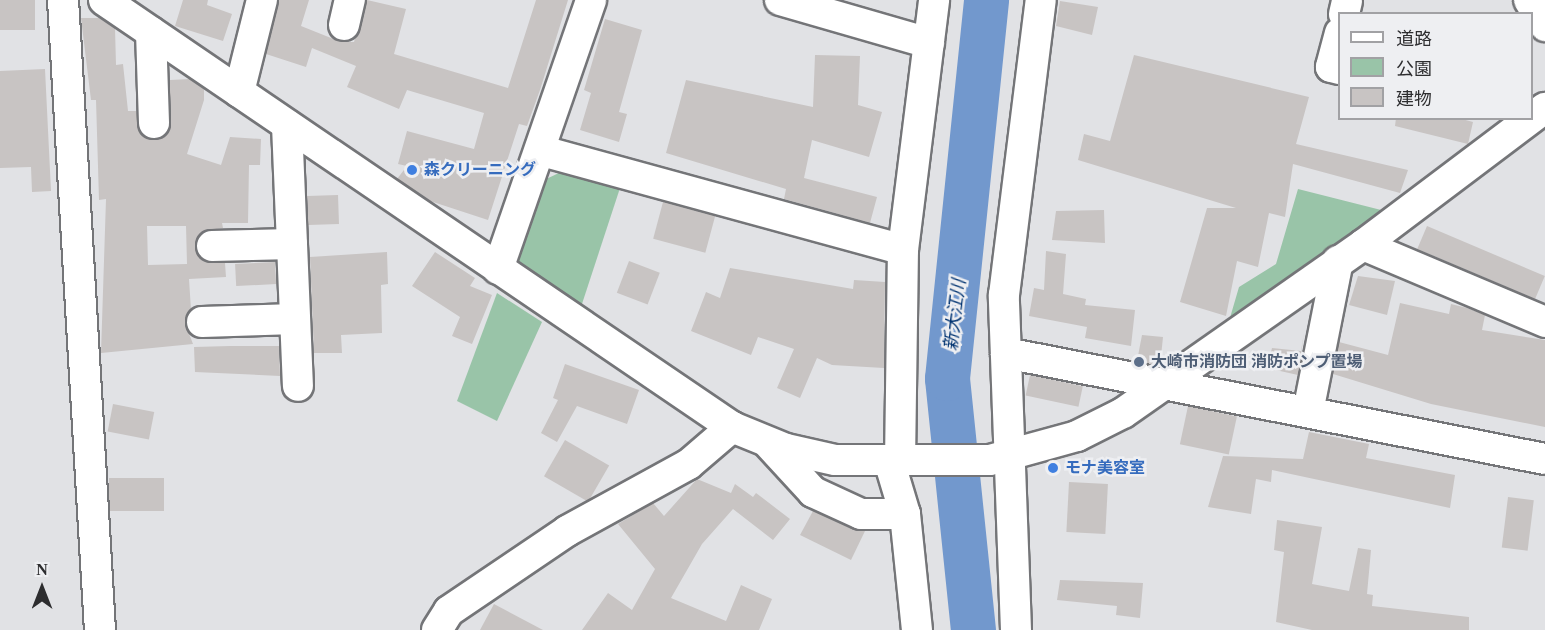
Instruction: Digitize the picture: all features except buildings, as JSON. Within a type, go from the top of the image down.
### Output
[{"type":"street","points":[[63,0],[100,630]]},
{"type":"street","points":[[104,0],[732,427],[766,441],[835,460],[903,463],[999,458],[1077,436],[1173,382],[1363,245],[1530,120]]},
{"type":"street","points":[[239,92],[262,0]]},
{"type":"street","points":[[498,269],[542,151],[591,0]]},
{"type":"street","points":[[780,0],[929,43]]},
{"type":"street","points":[[917,630],[905,514],[903,463],[903,250],[934,0]]},
{"type":"street","points":[[1016,630],[999,458],[1006,353],[1004,294],[1041,0]]},
{"type":"street","points":[[1529,0],[1545,26]]},
{"type":"street","points":[[151,32],[154,123]]},
{"type":"street","points":[[1338,41],[1331,67],[1338,69]]},
{"type":"street","points":[[287,125],[298,386]]},
{"type":"street","points":[[542,151],[903,250]]},
{"type":"street","points":[[212,246],[292,244]]},
{"type":"street","points":[[1363,245],[1545,322]]},
{"type":"street","points":[[1308,412],[1338,261]]},
{"type":"street","points":[[202,322],[295,319]]},
{"type":"street","points":[[1006,353],[1173,382],[1308,412],[1545,459]]},
{"type":"street","points":[[437,630],[459,605],[567,531],[689,464],[732,427]]},
{"type":"street","points":[[766,441],[813,492],[861,514],[905,514]]},
{"type":"green space","points":[[561,172],[620,188],[580,310],[521,273],[518,263],[542,181]]},
{"type":"green space","points":[[1298,189],[1389,212],[1227,328],[1239,287],[1276,264]]},
{"type":"green space","points":[[497,293],[542,322],[497,421],[457,401]]},
{"type":"waterway","name":"新大江川","points":[[973,630],[947,378],[986,0]]},
{"type":"place","name":"森クリーニング","points":[[412,170]]},
{"type":"place","name":"大崎市消防団 消防ポンプ置場","points":[[1139,362]]},
{"type":"place","name":"モナ美容室","points":[[1053,468]]}]
